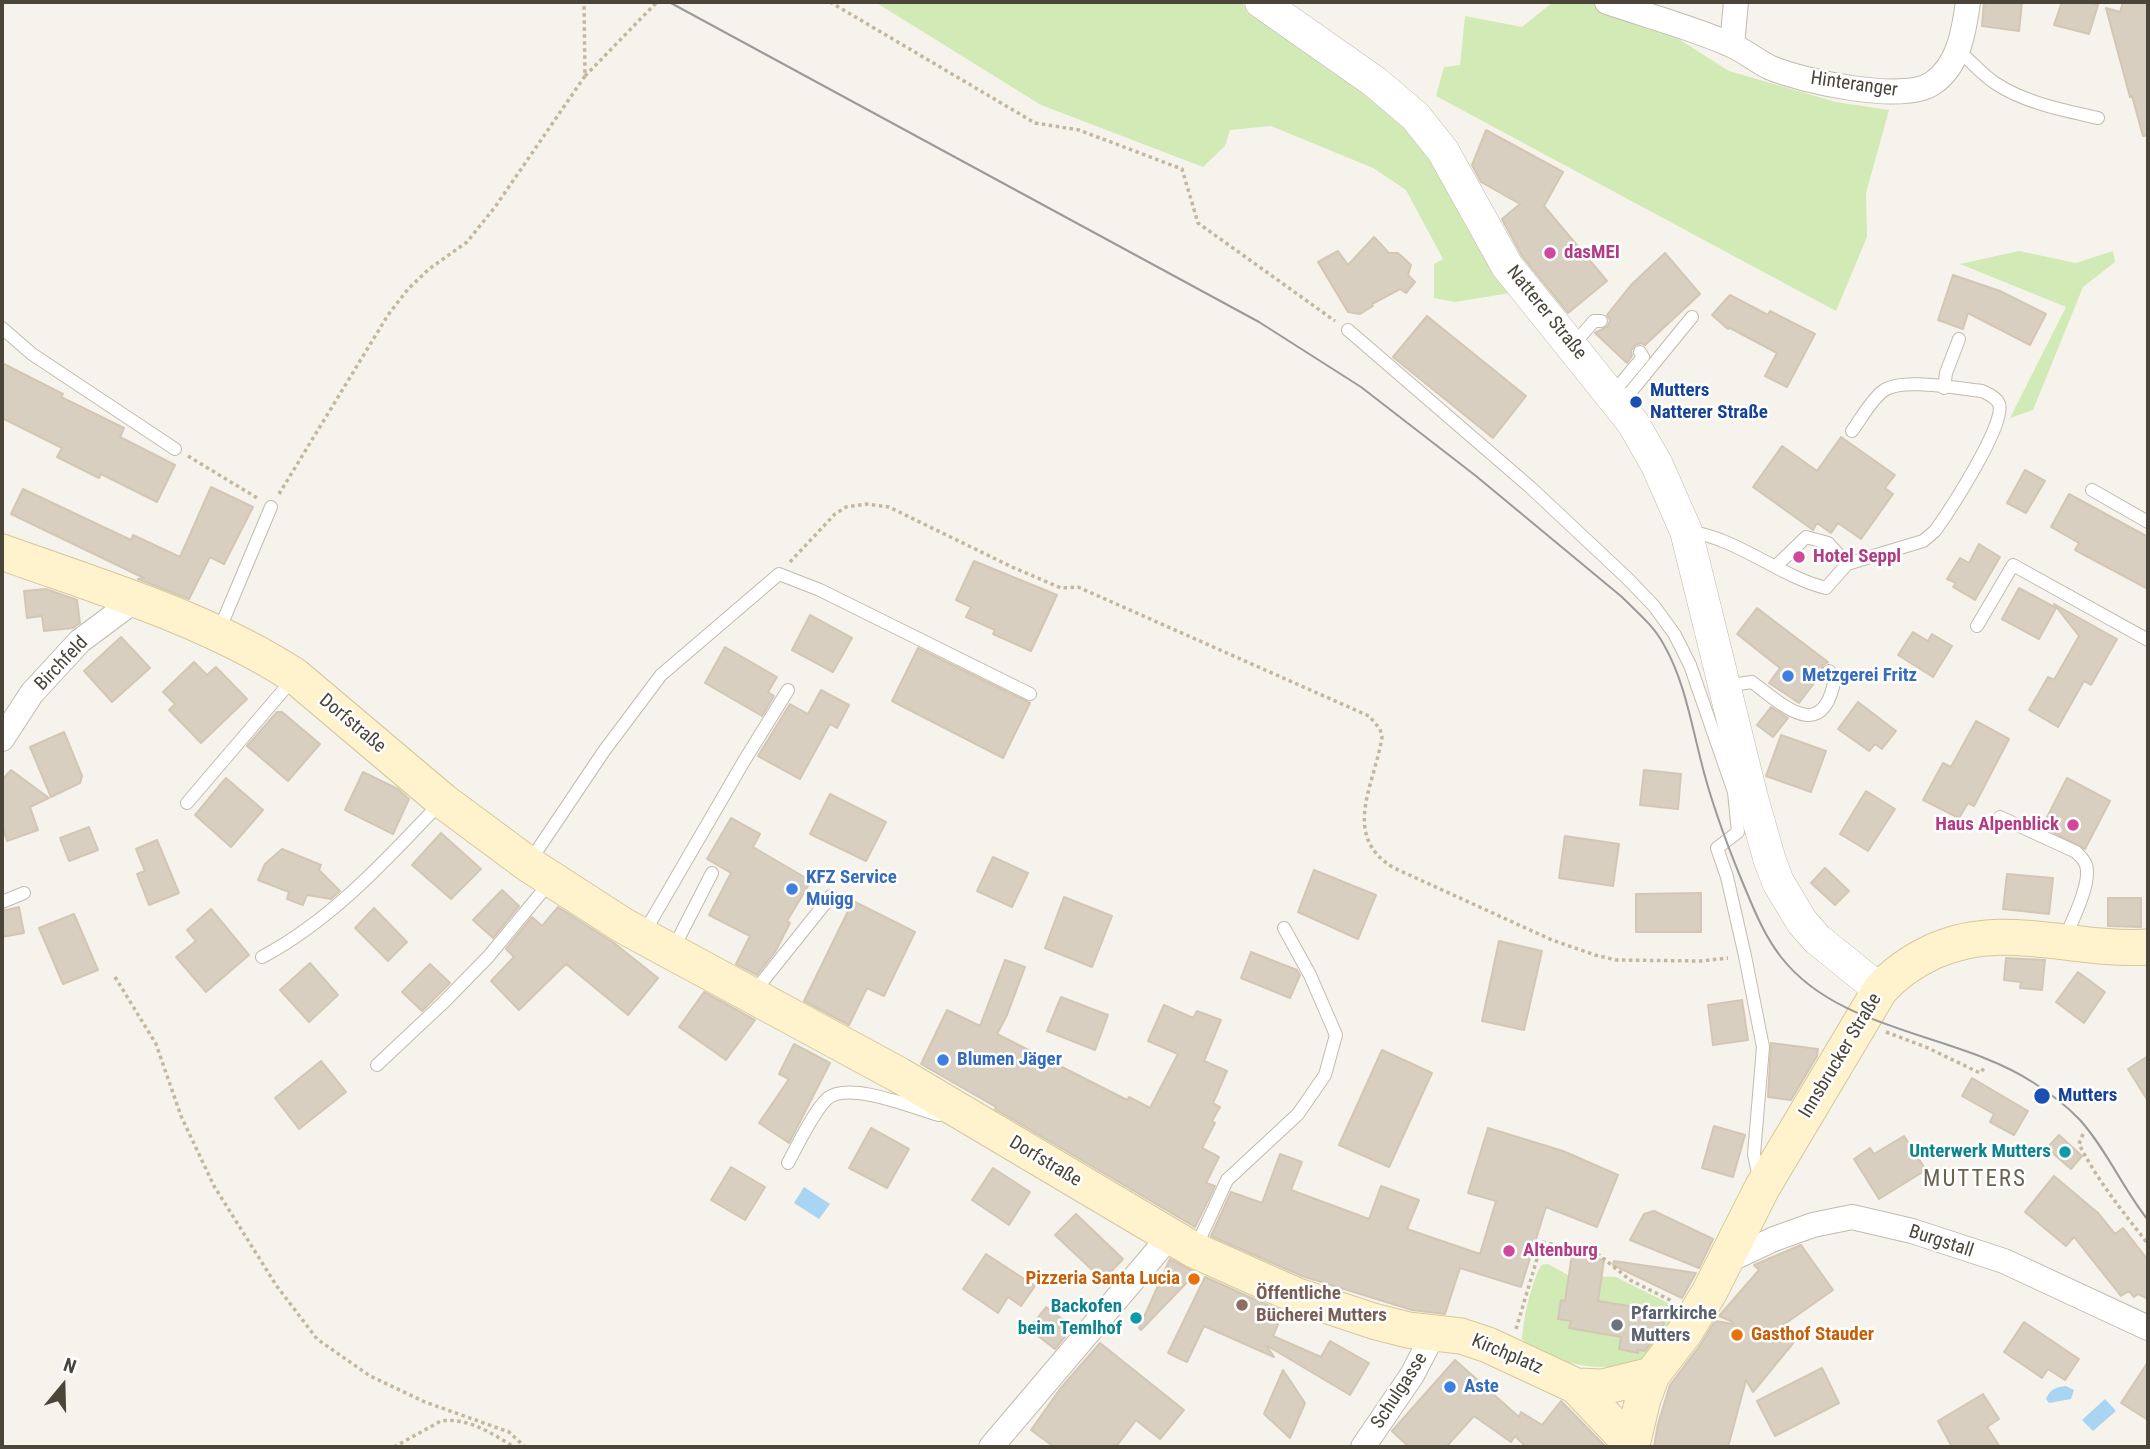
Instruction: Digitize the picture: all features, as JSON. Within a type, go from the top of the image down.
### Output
[{"type":"main road","name":"Dorfstraße","points":[[2,551],[135,600],[270,659],[295,676],[443,801],[540,872],[657,944],[900,1075],[1182,1243],[1294,1295],[1392,1326],[1434,1333]]},
{"type":"main road","name":"Innsbrucker Straße","points":[[1727,1261],[1762,1188],[1860,1024],[1881,990],[1904,967],[1940,948],[1961,942],[2007,936],[2116,948],[2148,947]]},
{"type":"main road","name":"Kirchplatz","points":[[1632,1446],[1643,1399],[1652,1375],[1697,1313],[1727,1261]]},
{"type":"main road","name":"Kirchplatz","points":[[1434,1333],[1472,1339],[1576,1386],[1632,1446]]},
{"type":"main road","name":"Kirchplatz","points":[[1576,1386],[1603,1387],[1652,1375]]},
{"type":"street","name":"Natterer Straße","points":[[1261,2],[1375,82],[1415,116],[1436,142],[1507,266],[1633,423],[1657,465],[1686,531],[1725,686],[1742,790],[1778,882],[1802,922],[1817,940],[1881,990]]},
{"type":"street","name":"Hinteranger","points":[[1608,2],[1732,45],[1760,63],[1801,77],[1855,88],[1906,92],[1926,88],[1935,83],[1950,66],[1958,50],[1968,2]]},
{"type":"street","points":[[1732,45],[1736,2]]},
{"type":"street","name":"Birchfeld","points":[[2,739],[32,693],[80,641],[135,600]]},
{"type":"street","name":"Burgstall","points":[[1727,1261],[1774,1239],[1852,1217],[1912,1231],[2004,1261],[2148,1328]]},
{"type":"street","points":[[991,1447],[1182,1243]]},
{"type":"street","name":"Schulgasse","points":[[1363,1447],[1412,1375],[1434,1333]]},
{"type":"lane","points":[[1958,50],[1992,81],[2008,91],[2098,118]]},
{"type":"lane","points":[[1616,400],[1692,317]]},
{"type":"lane","points":[[1572,346],[1594,321],[1601,321]]},
{"type":"lane","points":[[2,328],[32,354],[175,449]]},
{"type":"lane","points":[[1348,330],[1530,487],[1627,578],[1654,606],[1675,635],[1690,665],[1742,790],[1738,832],[1717,848],[1727,877],[1763,1047],[1754,1154],[1762,1188]]},
{"type":"lane","points":[[1944,388],[1946,373],[1959,339]]},
{"type":"lane","points":[[1616,400],[1643,357],[1640,352]]},
{"type":"lane","points":[[1686,531],[1709,534],[1727,541],[1806,583],[1832,591],[1847,564],[1923,541],[1935,531],[1987,445],[2000,414],[1999,404],[1993,397],[1964,383],[1944,388],[1906,385],[1891,387],[1882,392],[1852,431]]},
{"type":"lane","points":[[2092,490],[2148,522]]},
{"type":"lane","points":[[218,634],[271,507]]},
{"type":"lane","points":[[1775,567],[1806,537],[1828,543],[1847,564]]},
{"type":"lane","points":[[1977,626],[2013,565],[2148,640]]},
{"type":"lane","points":[[377,1065],[488,957],[540,872],[604,751],[661,675],[779,574],[820,590],[1030,694]]},
{"type":"lane","points":[[1725,686],[1752,682],[1794,713],[1808,715],[1816,713],[1826,701],[1835,682],[1834,675],[1829,671]]},
{"type":"lane","points":[[187,803],[295,676]]},
{"type":"lane","points":[[657,944],[744,761],[788,690]]},
{"type":"lane","points":[[262,957],[296,937],[336,906],[443,801]]},
{"type":"lane","points":[[2000,817],[2076,852],[2085,861],[2085,886],[2064,941]]},
{"type":"lane","points":[[657,944],[712,873]]},
{"type":"lane","points":[[2,902],[24,892]]},
{"type":"lane","points":[[752,995],[831,896]]},
{"type":"lane","points":[[1182,1243],[1227,1180],[1298,1114],[1325,1074],[1336,1035],[1310,975],[1284,928]]},
{"type":"lane","points":[[788,1163],[825,1101],[838,1092],[868,1094],[951,1118],[963,1113]]},
{"type":"path","points":[[584,2],[585,76]]},
{"type":"path","points":[[175,449],[271,507],[388,315],[415,282],[467,242],[495,207],[585,76],[657,2]]},
{"type":"path","points":[[830,2],[1035,123],[1079,130],[1182,169],[1198,223],[1348,330]]},
{"type":"path","points":[[779,574],[835,514],[857,505],[890,507],[1012,567],[1061,588],[1078,587],[1369,716],[1380,729],[1382,737],[1366,803],[1366,835],[1371,848],[1380,859],[1394,867],[1552,940],[1595,955],[1616,960],[1657,961],[1702,961],[1745,956]]},
{"type":"path","points":[[115,977],[156,1044],[181,1116],[214,1186],[276,1285],[317,1339],[370,1376],[425,1402],[509,1432],[525,1447]]},
{"type":"path","points":[[1860,1024],[1928,1048],[1980,1073],[1986,1066]]},
{"type":"path","points":[[2084,1134],[2079,1144],[2084,1155],[2148,1244]]},
{"type":"path","points":[[1509,1354],[1542,1242],[1598,1254],[1630,1280],[1697,1313]]},
{"type":"path","points":[[394,1447],[441,1421],[450,1420],[486,1431],[514,1447]]},
{"type":"green space","points":[[875,2],[1240,2],[1371,91],[1412,128],[1448,193],[1510,293],[1455,302],[1434,298],[1434,264],[1443,259],[1406,190],[1373,168],[1271,126],[1230,130],[1225,146],[1203,167],[1041,105]]},
{"type":"green space","points":[[1553,2],[1591,2],[1666,31],[1729,71],[1836,102],[1889,110],[1866,193],[1867,237],[1836,311],[1436,96],[1444,67],[1460,65],[1465,16],[1522,27]]},
{"type":"green space","points":[[2019,251],[2076,263],[2113,251],[2115,262],[2083,287],[2033,410],[2010,418],[2066,307],[1960,264]]},
{"type":"green space","points":[[1548,1264],[1568,1275],[1616,1277],[1674,1306],[1682,1316],[1661,1347],[1653,1355],[1639,1362],[1622,1366],[1585,1366],[1549,1356],[1522,1339],[1534,1283],[1541,1265]]},
{"type":"water","points":[[804,1187],[830,1204],[819,1219],[794,1203]]},
{"type":"water","points":[[2066,1386],[2074,1390],[2071,1399],[2049,1403],[2046,1399],[2051,1391]]},
{"type":"water","points":[[2105,1399],[2116,1411],[2093,1431],[2082,1420]]},
{"type":"building","points":[[1984,2],[2022,2],[2019,31],[1982,26]]},
{"type":"building","points":[[2062,2],[2098,5],[2089,34],[2054,25]]},
{"type":"building","points":[[2123,2],[2148,2],[2148,135],[2143,136],[2106,8],[2120,12]]},
{"type":"building","points":[[1486,130],[1563,172],[1544,206],[1607,281],[1568,313],[1522,256],[1502,219],[1520,204],[1481,182],[1472,165]]},
{"type":"building","points":[[1374,237],[1389,253],[1398,253],[1411,265],[1408,275],[1415,282],[1406,293],[1400,289],[1372,304],[1373,306],[1360,314],[1348,312],[1318,262],[1338,251],[1348,265]]},
{"type":"building","name":"dasMEI","points":[[1665,253],[1700,294],[1645,345],[1635,345],[1627,363],[1595,333],[1608,326],[1610,320],[1607,315],[1631,285]]},
{"type":"building","points":[[1953,275],[2000,291],[2046,314],[2030,345],[1968,313],[1963,329],[1938,320]]},
{"type":"building","points":[[1730,295],[1768,315],[1770,311],[1815,334],[1787,387],[1765,376],[1777,353],[1728,329],[1712,315]]},
{"type":"building","points":[[1427,316],[1526,396],[1493,438],[1393,357]]},
{"type":"building","points":[[2,363],[63,394],[61,397],[124,428],[120,437],[175,465],[157,502],[101,474],[99,478],[57,457],[62,448],[2,418]]},
{"type":"building","name":"Hotel Seppl","points":[[1841,437],[1895,475],[1885,488],[1893,494],[1861,539],[1838,523],[1831,533],[1817,523],[1813,530],[1753,487],[1782,446],[1817,471]]},
{"type":"building","points":[[2025,470],[2045,481],[2026,513],[2007,503]]},
{"type":"building","points":[[211,487],[253,507],[224,564],[210,557],[189,599],[138,579],[144,578],[11,514],[23,489],[131,540],[133,535],[180,557]]},
{"type":"building","points":[[2069,494],[2148,537],[2148,589],[2075,550],[2079,543],[2051,527]]},
{"type":"building","points":[[1979,544],[2000,557],[1975,600],[1953,587],[1956,583],[1947,579],[1960,558],[1969,563]]},
{"type":"building","points":[[974,561],[1057,595],[1031,651],[993,634],[995,630],[966,617],[971,607],[956,600]]},
{"type":"building","points":[[2019,588],[2056,608],[2039,639],[2002,619]]},
{"type":"building","points":[[46,589],[77,600],[80,623],[73,628],[44,631],[42,616],[27,618],[24,591]]},
{"type":"building","points":[[2054,604],[2117,639],[2091,685],[2084,681],[2058,727],[2029,710],[2048,677],[2054,680],[2079,636]]},
{"type":"building","points":[[1757,608],[1828,662],[1823,665],[1821,674],[1799,703],[1769,683],[1780,668],[1737,634]]},
{"type":"building","points":[[810,615],[852,638],[833,672],[792,650]]},
{"type":"building","points":[[1913,632],[1928,641],[1932,634],[1952,646],[1933,677],[1898,655]]},
{"type":"building","points":[[121,637],[150,668],[112,702],[84,671]]},
{"type":"building","points":[[725,647],[777,677],[768,692],[774,696],[762,716],[705,683]]},
{"type":"building","points":[[918,648],[1030,703],[1003,758],[892,701]]},
{"type":"building","points":[[194,662],[207,675],[216,667],[247,699],[201,743],[169,710],[175,704],[163,692]]},
{"type":"building","points":[[821,690],[849,705],[837,728],[830,724],[800,779],[758,756],[790,704],[808,714]]},
{"type":"building","points":[[1858,702],[1896,731],[1882,749],[1875,744],[1869,751],[1838,729]]},
{"type":"building","points":[[1771,707],[1788,718],[1773,737],[1757,725]]},
{"type":"building","points":[[277,712],[282,712],[320,744],[288,781],[247,746]]},
{"type":"building","points":[[1976,721],[2009,739],[1974,806],[1968,803],[1959,818],[1923,800],[1943,763],[1951,767]]},
{"type":"building","points":[[64,732],[82,776],[80,783],[51,797],[30,747]]},
{"type":"building","points":[[1781,735],[1826,751],[1811,792],[1766,776]]},
{"type":"building","points":[[11,770],[49,798],[30,807],[38,830],[7,841],[2,824],[2,780]]},
{"type":"building","points":[[1644,770],[1681,774],[1678,809],[1640,805]]},
{"type":"building","points":[[363,772],[398,789],[409,799],[393,834],[345,810]]},
{"type":"building","points":[[226,778],[263,810],[231,847],[195,815]]},
{"type":"building","points":[[2067,778],[2110,801],[2085,849],[2042,827]]},
{"type":"building","points":[[1866,791],[1895,809],[1868,851],[1840,834]]},
{"type":"building","points":[[830,794],[886,822],[866,861],[810,834]]},
{"type":"building","points":[[731,818],[760,834],[753,847],[811,881],[787,921],[790,923],[775,952],[757,975],[736,964],[750,936],[709,915],[731,873],[707,859]]},
{"type":"building","points":[[89,827],[98,850],[69,861],[60,838]]},
{"type":"building","points":[[441,833],[481,869],[451,899],[412,865]]},
{"type":"building","points":[[1565,836],[1619,844],[1613,886],[1559,878]]},
{"type":"building","points":[[157,840],[179,893],[149,905],[137,874],[145,871],[136,849]]},
{"type":"building","points":[[282,849],[321,865],[319,870],[340,891],[331,899],[307,895],[303,905],[287,899],[289,892],[258,880],[265,864]]},
{"type":"building","points":[[993,857],[1028,873],[1012,907],[977,891]]},
{"type":"building","points":[[1825,868],[1849,891],[1835,905],[1811,883]]},
{"type":"building","points":[[1314,870],[1376,895],[1358,939],[1298,912]]},
{"type":"building","points":[[2007,874],[2053,878],[2049,914],[2003,909]]},
{"type":"building","points":[[502,890],[519,906],[493,938],[473,920]]},
{"type":"building","points":[[1701,893],[1701,932],[1636,932],[1636,894]]},
{"type":"building","points":[[1064,897],[1112,916],[1092,967],[1045,948]]},
{"type":"building","points":[[2108,898],[2141,898],[2141,927],[2108,926]]},
{"type":"building","points":[[853,901],[915,932],[884,996],[867,988],[849,1025],[804,1001]]},
{"type":"building","points":[[19,907],[24,933],[2,937],[2,911]]},
{"type":"building","points":[[558,907],[614,943],[658,978],[628,1015],[566,964],[519,1010],[491,981],[514,957],[506,949],[532,917],[542,926]]},
{"type":"building","points":[[374,908],[407,942],[388,961],[355,928]]},
{"type":"building","points":[[211,909],[249,955],[206,992],[176,957],[196,941],[187,930]]},
{"type":"building","points":[[74,914],[98,970],[63,984],[39,928]]},
{"type":"building","points":[[1499,941],[1542,951],[1524,1030],[1482,1021]]},
{"type":"building","points":[[1251,952],[1297,970],[1300,975],[1290,998],[1241,978]]},
{"type":"building","points":[[2006,958],[2045,960],[2042,990],[2020,988],[2021,982],[2004,980]]},
{"type":"building","points":[[1005,960],[1025,967],[997,1034],[1127,1100],[1129,1097],[1150,1108],[1178,1054],[1148,1041],[1164,1005],[1193,1018],[1197,1011],[1221,1020],[1204,1061],[1227,1071],[1213,1103],[1220,1107],[1212,1121],[1215,1123],[1202,1148],[1219,1157],[1206,1183],[1215,1186],[1195,1227],[921,1064],[947,1010],[980,1026]]},
{"type":"building","points":[[310,963],[338,995],[309,1022],[280,990]]},
{"type":"building","points":[[430,964],[450,983],[422,1011],[402,992]]},
{"type":"building","points":[[2078,972],[2105,992],[2084,1023],[2056,1002]]},
{"type":"building","points":[[704,992],[755,1020],[726,1060],[679,1027]]},
{"type":"building","points":[[1061,997],[1108,1015],[1095,1050],[1047,1031]]},
{"type":"building","points":[[1742,1000],[1748,1040],[1713,1045],[1708,1005]]},
{"type":"building","points":[[1771,1043],[1818,1049],[1817,1056],[1791,1100],[1768,1097]]},
{"type":"building","points":[[794,1044],[830,1063],[789,1143],[759,1123],[789,1079],[779,1074]]},
{"type":"building","points":[[1382,1050],[1432,1073],[1389,1167],[1339,1145]]},
{"type":"building","points":[[2148,1056],[2148,1101],[2128,1069]]},
{"type":"building","points":[[321,1061],[346,1092],[299,1129],[275,1098]]},
{"type":"building","points":[[1972,1078],[2028,1111],[2014,1135],[1990,1122],[1994,1114],[1962,1096]]},
{"type":"building","points":[[1714,1126],[1745,1135],[1733,1177],[1702,1168]]},
{"type":"building","points":[[871,1128],[909,1149],[887,1188],[849,1168]]},
{"type":"building","points":[[1488,1128],[1563,1151],[1618,1175],[1597,1227],[1546,1207],[1521,1287],[1460,1268],[1445,1314],[1412,1310],[1302,1276],[1211,1236],[1231,1192],[1262,1203],[1280,1154],[1302,1162],[1291,1190],[1369,1219],[1381,1186],[1419,1200],[1407,1229],[1480,1254],[1496,1201],[1468,1193]]},
{"type":"building","name":"Unterwerk Mutters","points":[[2059,1135],[2082,1156],[2071,1169],[2047,1148]]},
{"type":"building","points":[[1904,1136],[1926,1170],[1879,1199],[1854,1159],[1870,1148],[1874,1154]]},
{"type":"building","points":[[731,1167],[765,1187],[745,1220],[711,1200]]},
{"type":"building","points":[[993,1168],[1030,1192],[1009,1225],[972,1200]]},
{"type":"building","points":[[2054,1176],[2098,1213],[2115,1234],[2123,1228],[2148,1260],[2148,1299],[2138,1294],[2134,1297],[2129,1291],[2121,1296],[2074,1237],[2066,1246],[2025,1212]]},
{"type":"building","points":[[1654,1211],[1713,1239],[1699,1268],[1630,1240],[1644,1214]]},
{"type":"building","points":[[1076,1214],[1123,1259],[1103,1280],[1055,1235]]},
{"type":"building","points":[[1801,1245],[1833,1290],[1779,1328],[1794,1342],[1753,1392],[1746,1380],[1728,1447],[1654,1447],[1670,1385],[1715,1321],[1733,1324],[1719,1316],[1759,1270],[1754,1265]]},
{"type":"building","points":[[986,1254],[1035,1286],[1021,1306],[1008,1297],[998,1313],[963,1289]]},
{"type":"building","name":"Pfarrkirche Mutters","points":[[1572,1255],[1604,1260],[1598,1301],[1666,1312],[1663,1328],[1645,1351],[1638,1350],[1638,1353],[1619,1349],[1621,1337],[1569,1328],[1571,1321],[1558,1319],[1561,1300],[1565,1301]]},
{"type":"building","points":[[1170,1259],[1196,1273],[1141,1330],[1139,1328]]},
{"type":"building","points":[[1614,1261],[1696,1273],[1682,1298],[1613,1265]]},
{"type":"building","points":[[1205,1277],[1283,1312],[1273,1336],[1321,1357],[1330,1341],[1369,1363],[1350,1395],[1266,1345],[1274,1357],[1204,1326],[1187,1362],[1168,1353]]},
{"type":"building","points":[[1046,1307],[1073,1327],[1055,1349],[1029,1329]]},
{"type":"building","points":[[2024,1322],[2079,1359],[2065,1380],[2048,1369],[2042,1378],[2004,1352]]},
{"type":"building","points":[[1100,1343],[1184,1410],[1160,1439],[1136,1420],[1116,1447],[1054,1447],[1031,1430],[1060,1389]]},
{"type":"building","points":[[1455,1360],[1519,1417],[1521,1412],[1542,1425],[1561,1401],[1606,1447],[1526,1447],[1515,1436],[1511,1442],[1474,1416],[1446,1447],[1409,1447],[1392,1431]]},
{"type":"building","points":[[2148,1362],[2148,1420],[2121,1403]]},
{"type":"building","points":[[1822,1368],[1839,1403],[1775,1436],[1757,1401]]},
{"type":"building","points":[[1283,1370],[1305,1403],[1290,1438],[1264,1414]]},
{"type":"building","points":[[1983,1394],[1999,1419],[1987,1427],[2000,1447],[1952,1447],[1938,1421]]},
{"type":"tram line","points":[[669,2],[1259,322],[1361,387],[1476,476],[1622,597],[1660,638],[1682,687],[1709,792],[1730,852],[1759,920],[1781,957],[1806,982],[1834,1002],[1866,1017],[1970,1052],[2003,1066],[2046,1091],[2069,1109],[2090,1132],[2148,1220]]},
{"type":"place","name":"dasMEI","points":[[1550,253]]},
{"type":"place","name":"Mutters Natterer Straße","points":[[1636,402]]},
{"type":"place","name":"Hotel Seppl","points":[[1799,557]]},
{"type":"place","name":"Metzgerei Fritz","points":[[1788,676]]},
{"type":"place","name":"Haus Alpenblick","points":[[2073,825]]},
{"type":"place","name":"KFZ Service Muigg","points":[[792,889]]},
{"type":"place","name":"Blumen Jäger","points":[[943,1060]]},
{"type":"place","name":"Mutters","points":[[2042,1096]]},
{"type":"place","name":"Unterwerk Mutters","points":[[2065,1152]]},
{"type":"place","name":"Altenburg","points":[[1509,1251]]},
{"type":"place","name":"Pizzeria Santa Lucia","points":[[1194,1279]]},
{"type":"place","name":"Öffentliche Bücherei Mutters","points":[[1242,1305]]},
{"type":"place","name":"Backofen beim Temlhof","points":[[1136,1318]]},
{"type":"place","name":"Pfarrkirche Mutters","points":[[1617,1325]]},
{"type":"place","name":"Gasthof Stauder","points":[[1737,1335]]},
{"type":"place","name":"Aste","points":[[1450,1387]]},
{"type":"district","name":"MUTTERS","points":[[1975,1180]]}]
